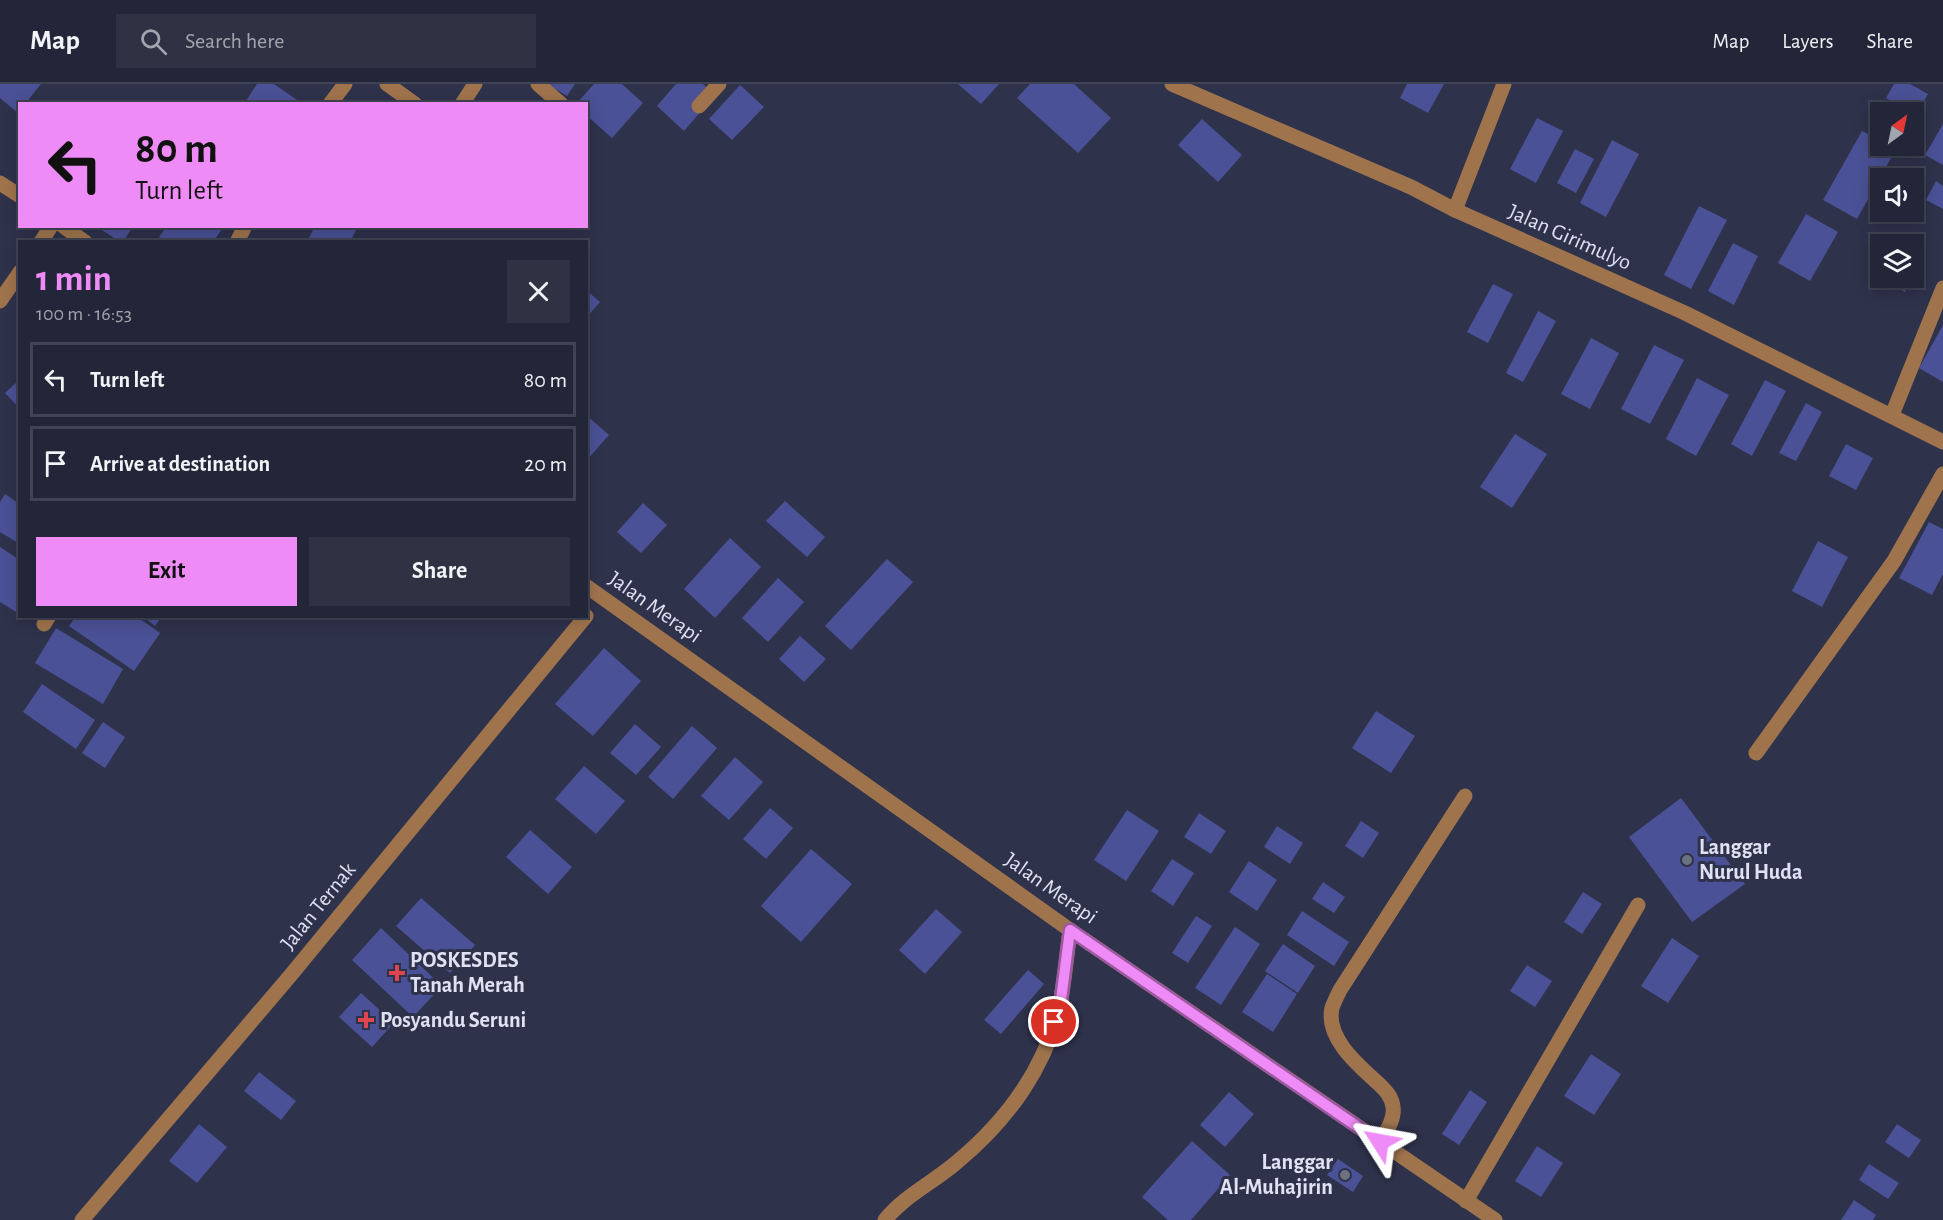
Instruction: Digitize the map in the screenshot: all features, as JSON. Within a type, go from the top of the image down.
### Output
[{"type":"street","points":[[332,102],[345,84]]},
{"type":"street","points":[[387,84],[412,102]]},
{"type":"street","points":[[463,102],[475,84]]},
{"type":"street","points":[[538,84],[559,102]]},
{"type":"street","points":[[699,106],[718,84]]},
{"type":"street","name":"Jalan Girimulyo","points":[[1172,84],[1411,187],[1455,210],[1685,313],[1943,442]]},
{"type":"street","points":[[1455,210],[1504,84]]},
{"type":"street","points":[[0,183],[18,195]]},
{"type":"street","points":[[66,228],[82,240]]},
{"type":"street","points":[[0,301],[18,275]]},
{"type":"street","points":[[1892,415],[1943,288]]},
{"type":"street","points":[[1756,753],[1894,561],[1943,474]]},
{"type":"street","name":"Jalan Merapi","points":[[588,587],[1070,930],[1495,1220]]},
{"type":"street","name":"Jalan Ternak","points":[[588,614],[602,597]]},
{"type":"street","name":"Jalan Ternak","points":[[82,1220],[290,976],[584,618]]},
{"type":"street","points":[[1380,1142],[1393,1117],[1394,1107],[1386,1091],[1351,1060],[1340,1042],[1332,1021],[1332,1008],[1340,990],[1465,796]]},
{"type":"street","points":[[1466,1201],[1638,905]]},
{"type":"street","points":[[885,1220],[918,1190],[956,1163],[984,1138],[1029,1083],[1048,1045],[1061,1000],[1070,930]]},
{"type":"building","points":[[0,84],[41,84],[27,102],[18,102],[18,113],[0,98]]},
{"type":"building","points":[[257,84],[274,84],[300,102],[245,102]]},
{"type":"building","points":[[547,84],[575,84],[567,96]]},
{"type":"building","points":[[594,84],[622,84],[643,103],[612,138],[588,117],[588,102],[578,102]]},
{"type":"building","points":[[676,84],[703,84],[715,95],[684,131],[657,106]]},
{"type":"building","points":[[958,84],[999,84],[981,104]]},
{"type":"building","points":[[1030,84],[1074,84],[1111,118],[1078,153],[1017,98]]},
{"type":"building","points":[[1407,84],[1444,84],[1428,113],[1400,98]]},
{"type":"building","points":[[1894,84],[1910,84],[1928,94],[1923,102],[1893,102],[1886,98]]},
{"type":"building","points":[[740,85],[764,107],[732,140],[709,119]]},
{"type":"building","points":[[1537,118],[1563,131],[1536,183],[1510,169]]},
{"type":"building","points":[[1202,119],[1242,155],[1218,182],[1178,145]]},
{"type":"building","points":[[1943,124],[1943,165],[1925,155]]},
{"type":"building","points":[[1862,131],[1870,135],[1870,156],[1892,156],[1885,168],[1870,168],[1870,196],[1857,219],[1823,200]]},
{"type":"building","points":[[1612,140],[1639,154],[1606,217],[1580,203]]},
{"type":"building","points":[[1575,149],[1594,159],[1576,193],[1557,183]]},
{"type":"building","points":[[1936,181],[1943,186],[1943,209],[1926,200]]},
{"type":"building","points":[[1699,206],[1727,220],[1691,289],[1664,275]]},
{"type":"building","points":[[1806,214],[1838,232],[1810,281],[1778,263]]},
{"type":"building","points":[[103,228],[132,228],[124,240],[117,240],[102,230]]},
{"type":"building","points":[[166,228],[223,228],[214,240],[163,240],[159,237]]},
{"type":"building","points":[[314,228],[357,228],[351,240],[308,240]]},
{"type":"building","points":[[1733,243],[1758,256],[1734,305],[1708,291]]},
{"type":"building","points":[[1493,284],[1513,294],[1488,343],[1467,332]]},
{"type":"building","points":[[588,292],[600,302],[588,316]]},
{"type":"building","points":[[1538,311],[1556,321],[1523,382],[1506,373]]},
{"type":"building","points":[[1943,325],[1943,382],[1919,368]]},
{"type":"building","points":[[1591,338],[1619,353],[1590,409],[1561,394]]},
{"type":"building","points":[[1654,345],[1684,360],[1650,424],[1621,409]]},
{"type":"building","points":[[1697,378],[1729,395],[1696,456],[1666,439]]},
{"type":"building","points":[[1765,380],[1786,391],[1752,456],[1731,444]]},
{"type":"building","points":[[18,381],[18,407],[5,393]]},
{"type":"building","points":[[1806,403],[1822,412],[1796,461],[1779,453]]},
{"type":"building","points":[[588,417],[609,435],[588,459]]},
{"type":"building","points":[[1515,434],[1547,454],[1512,508],[1480,487]]},
{"type":"building","points":[[1846,444],[1873,458],[1856,490],[1829,476]]},
{"type":"building","points":[[5,494],[18,503],[18,543],[0,532],[0,502]]},
{"type":"building","points":[[785,501],[825,537],[807,557],[766,521]]},
{"type":"building","points":[[643,503],[667,525],[641,553],[617,532]]},
{"type":"building","points":[[1929,522],[1943,529],[1943,574],[1932,595],[1899,578]]},
{"type":"building","points":[[730,538],[761,567],[715,618],[684,589]]},
{"type":"building","points":[[1818,541],[1848,557],[1822,607],[1792,591]]},
{"type":"building","points":[[0,547],[18,559],[18,610],[16,612],[0,602]]},
{"type":"building","points":[[887,559],[913,582],[851,650],[825,626]]},
{"type":"building","points":[[778,578],[804,602],[768,642],[742,618]]},
{"type":"building","points":[[75,618],[139,618],[160,633],[134,671],[69,626]]},
{"type":"building","points":[[145,618],[161,618],[155,626]]},
{"type":"building","points":[[56,628],[123,669],[103,704],[35,663]]},
{"type":"building","points":[[800,636],[826,659],[804,682],[779,659]]},
{"type":"building","points":[[604,648],[641,681],[593,736],[555,704]]},
{"type":"building","points":[[42,684],[95,720],[76,749],[23,712]]},
{"type":"building","points":[[1376,711],[1415,736],[1391,773],[1352,748]]},
{"type":"building","points":[[103,722],[125,737],[105,768],[82,753]]},
{"type":"building","points":[[635,724],[661,747],[636,775],[610,753]]},
{"type":"building","points":[[692,726],[717,748],[673,799],[648,777]]},
{"type":"building","points":[[735,757],[763,782],[729,820],[701,796]]},
{"type":"building","points":[[584,766],[625,801],[596,834],[555,799]]},
{"type":"building","name":"Langgar Nurul Huda","points":[[1681,798],[1745,884],[1692,922],[1629,837]]},
{"type":"building","points":[[770,808],[793,828],[766,859],[743,839]]},
{"type":"building","points":[[1127,810],[1159,831],[1126,881],[1094,860]]},
{"type":"building","points":[[1199,813],[1226,831],[1211,854],[1184,837]]},
{"type":"building","points":[[1361,821],[1379,833],[1363,858],[1345,846]]},
{"type":"building","points":[[1277,826],[1303,843],[1290,864],[1264,847]]},
{"type":"building","points":[[530,830],[572,867],[548,894],[506,857]]},
{"type":"building","points":[[811,849],[852,884],[801,942],[761,906]]},
{"type":"building","points":[[1172,859],[1194,873],[1173,906],[1151,891]]},
{"type":"building","points":[[1249,861],[1277,880],[1257,911],[1229,892]]},
{"type":"building","points":[[1323,882],[1345,897],[1334,913],[1312,899]]},
{"type":"building","points":[[1583,892],[1602,904],[1582,934],[1564,922]]},
{"type":"building","points":[[421,898],[475,945],[450,973],[396,926]]},
{"type":"building","points":[[936,909],[962,932],[925,974],[899,950]]},
{"type":"building","points":[[1302,911],[1349,942],[1334,966],[1287,935]]},
{"type":"building","points":[[1196,916],[1212,926],[1188,963],[1172,953]]},
{"type":"building","points":[[1235,927],[1260,944],[1221,1005],[1195,988]]},
{"type":"building","name":"POSKESDES Tanah Merah","points":[[381,928],[442,986],[413,1017],[352,960]]},
{"type":"building","points":[[1672,938],[1699,956],[1668,1003],[1641,986]]},
{"type":"building","points":[[1283,944],[1315,966],[1298,993],[1265,971]]},
{"type":"building","points":[[1527,965],[1552,981],[1535,1007],[1510,991]]},
{"type":"building","points":[[1028,970],[1044,984],[1001,1034],[984,1020]]},
{"type":"building","points":[[1267,974],[1297,994],[1273,1032],[1242,1012]]},
{"type":"building","name":"Posyandu Seruni","points":[[361,993],[394,1023],[372,1047],[339,1017]]},
{"type":"building","points":[[1591,1054],[1621,1074],[1594,1115],[1564,1096]]},
{"type":"building","points":[[259,1072],[296,1101],[281,1120],[244,1091]]},
{"type":"building","points":[[1470,1090],[1487,1102],[1459,1145],[1442,1134]]},
{"type":"building","points":[[1229,1092],[1254,1114],[1225,1147],[1200,1125]]},
{"type":"building","points":[[199,1124],[227,1147],[197,1183],[169,1161]]},
{"type":"building","points":[[1897,1124],[1921,1140],[1909,1158],[1885,1142]]},
{"type":"building","points":[[1192,1141],[1230,1175],[1191,1220],[1168,1220],[1142,1197]]},
{"type":"building","points":[[1537,1146],[1563,1163],[1541,1197],[1515,1181]]},
{"type":"building","name":"Langgar Al-Muhajirin","points":[[1338,1159],[1363,1176],[1353,1192],[1327,1175]]},
{"type":"building","points":[[1869,1164],[1899,1183],[1888,1199],[1859,1180]]},
{"type":"building","points":[[1854,1200],[1876,1215],[1873,1220],[1841,1220]]},
{"type":"place","name":"Langgar Nurul Huda","points":[[1687,860]]},
{"type":"place","name":"POSKESDES Tanah Merah","points":[[397,973]]},
{"type":"place","name":"Posyandu Seruni","points":[[366,1020]]},
{"type":"place","name":"Langgar Al-Muhajirin","points":[[1345,1175]]},
{"type":"route","points":[[1054,1022],[1061,1000],[1070,930],[1380,1142]]}]
